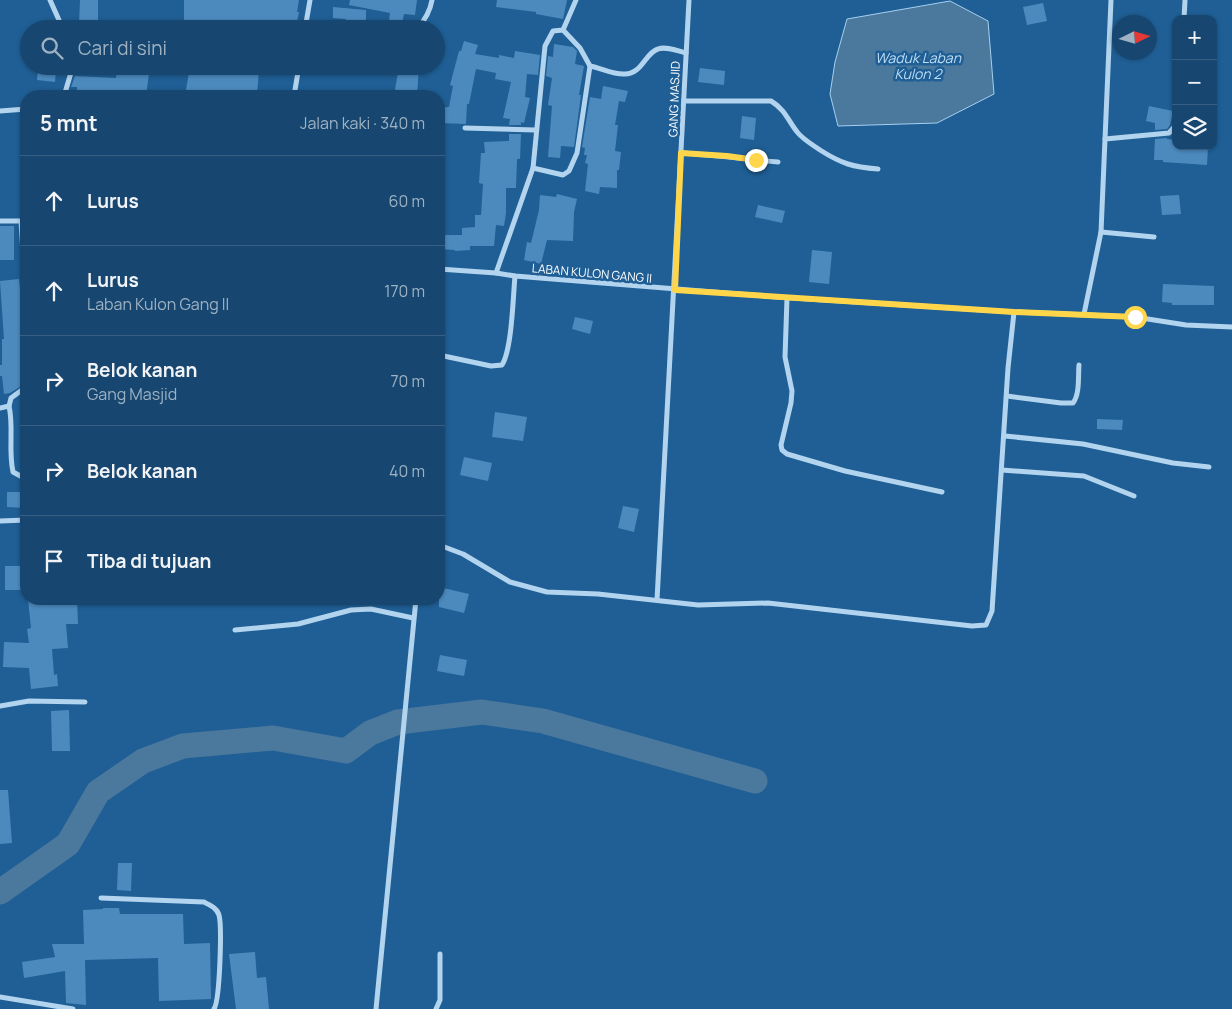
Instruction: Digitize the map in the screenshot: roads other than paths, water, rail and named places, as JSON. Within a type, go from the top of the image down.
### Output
[{"type":"street","points":[[50,0],[59,20]]},
{"type":"street","points":[[307,20],[310,0]]},
{"type":"street","points":[[425,20],[432,0]]},
{"type":"street","points":[[563,30],[576,0]]},
{"type":"street","name":"GANG MASJID","points":[[657,600],[689,0]]},
{"type":"street","points":[[1084,314],[1101,232],[1111,0]]},
{"type":"street","points":[[1184,15],[1185,0]]},
{"type":"street","points":[[533,168],[563,175],[569,171],[577,153],[590,66],[580,48],[563,30]]},
{"type":"street","points":[[496,273],[533,168],[545,46],[553,31],[563,30]]},
{"type":"street","points":[[590,66],[624,74],[634,72],[658,48],[686,53]]},
{"type":"street","points":[[66,90],[70,75]]},
{"type":"street","points":[[295,90],[298,75]]},
{"type":"street","points":[[684,101],[771,101],[780,107],[798,133],[838,162],[858,167],[878,168]]},
{"type":"street","points":[[0,111],[20,109]]},
{"type":"street","points":[[465,128],[536,130]]},
{"type":"street","points":[[1105,138],[1169,133],[1172,130]]},
{"type":"street","points":[[681,153],[778,162]]},
{"type":"street","points":[[0,221],[20,221]]},
{"type":"street","points":[[1101,232],[1154,237]]},
{"type":"street","name":"LABAN KULON GANG II","points":[[445,269],[675,290],[1014,312],[1135,317],[1186,325],[1232,327]]},
{"type":"street","points":[[445,357],[491,366],[502,365],[505,361],[510,334],[516,276]]},
{"type":"street","points":[[787,298],[785,357],[792,391],[792,403],[781,445],[782,450],[787,454],[845,471],[942,492]]},
{"type":"street","points":[[445,547],[463,554],[510,582],[547,592],[598,594],[698,605],[768,603],[972,626],[986,625],[992,611],[1014,312]]},
{"type":"street","points":[[1007,396],[1072,403],[1075,400],[1076,394],[1078,365]]},
{"type":"street","points":[[20,391],[11,398],[9,406],[12,421],[10,444],[13,472],[20,476]]},
{"type":"street","points":[[0,408],[9,406]]},
{"type":"street","points":[[1004,436],[1083,444],[1173,463],[1209,468]]},
{"type":"street","points":[[1002,470],[1084,476],[1134,496]]},
{"type":"street","points":[[0,520],[20,520]]},
{"type":"street","points":[[376,1009],[415,605]]},
{"type":"street","points":[[235,630],[298,624],[358,610],[372,609],[413,618]]},
{"type":"street","points":[[0,706],[29,701],[85,702]]},
{"type":"street","points":[[101,898],[204,902],[213,907],[219,914],[220,933],[219,993],[214,1009]]},
{"type":"street","points":[[436,1009],[440,1000],[440,954]]},
{"type":"street","points":[[0,997],[72,1009]]},
{"type":"water","name":"Waduk Laban Kulon 2","points":[[950,1],[988,21],[994,94],[937,123],[838,126],[830,94],[835,62],[847,19]]},
{"type":"waterway","points":[[0,892],[68,844],[98,792],[143,761],[183,746],[273,738],[346,751],[370,733],[398,722],[482,712],[543,721],[755,781]]}]
